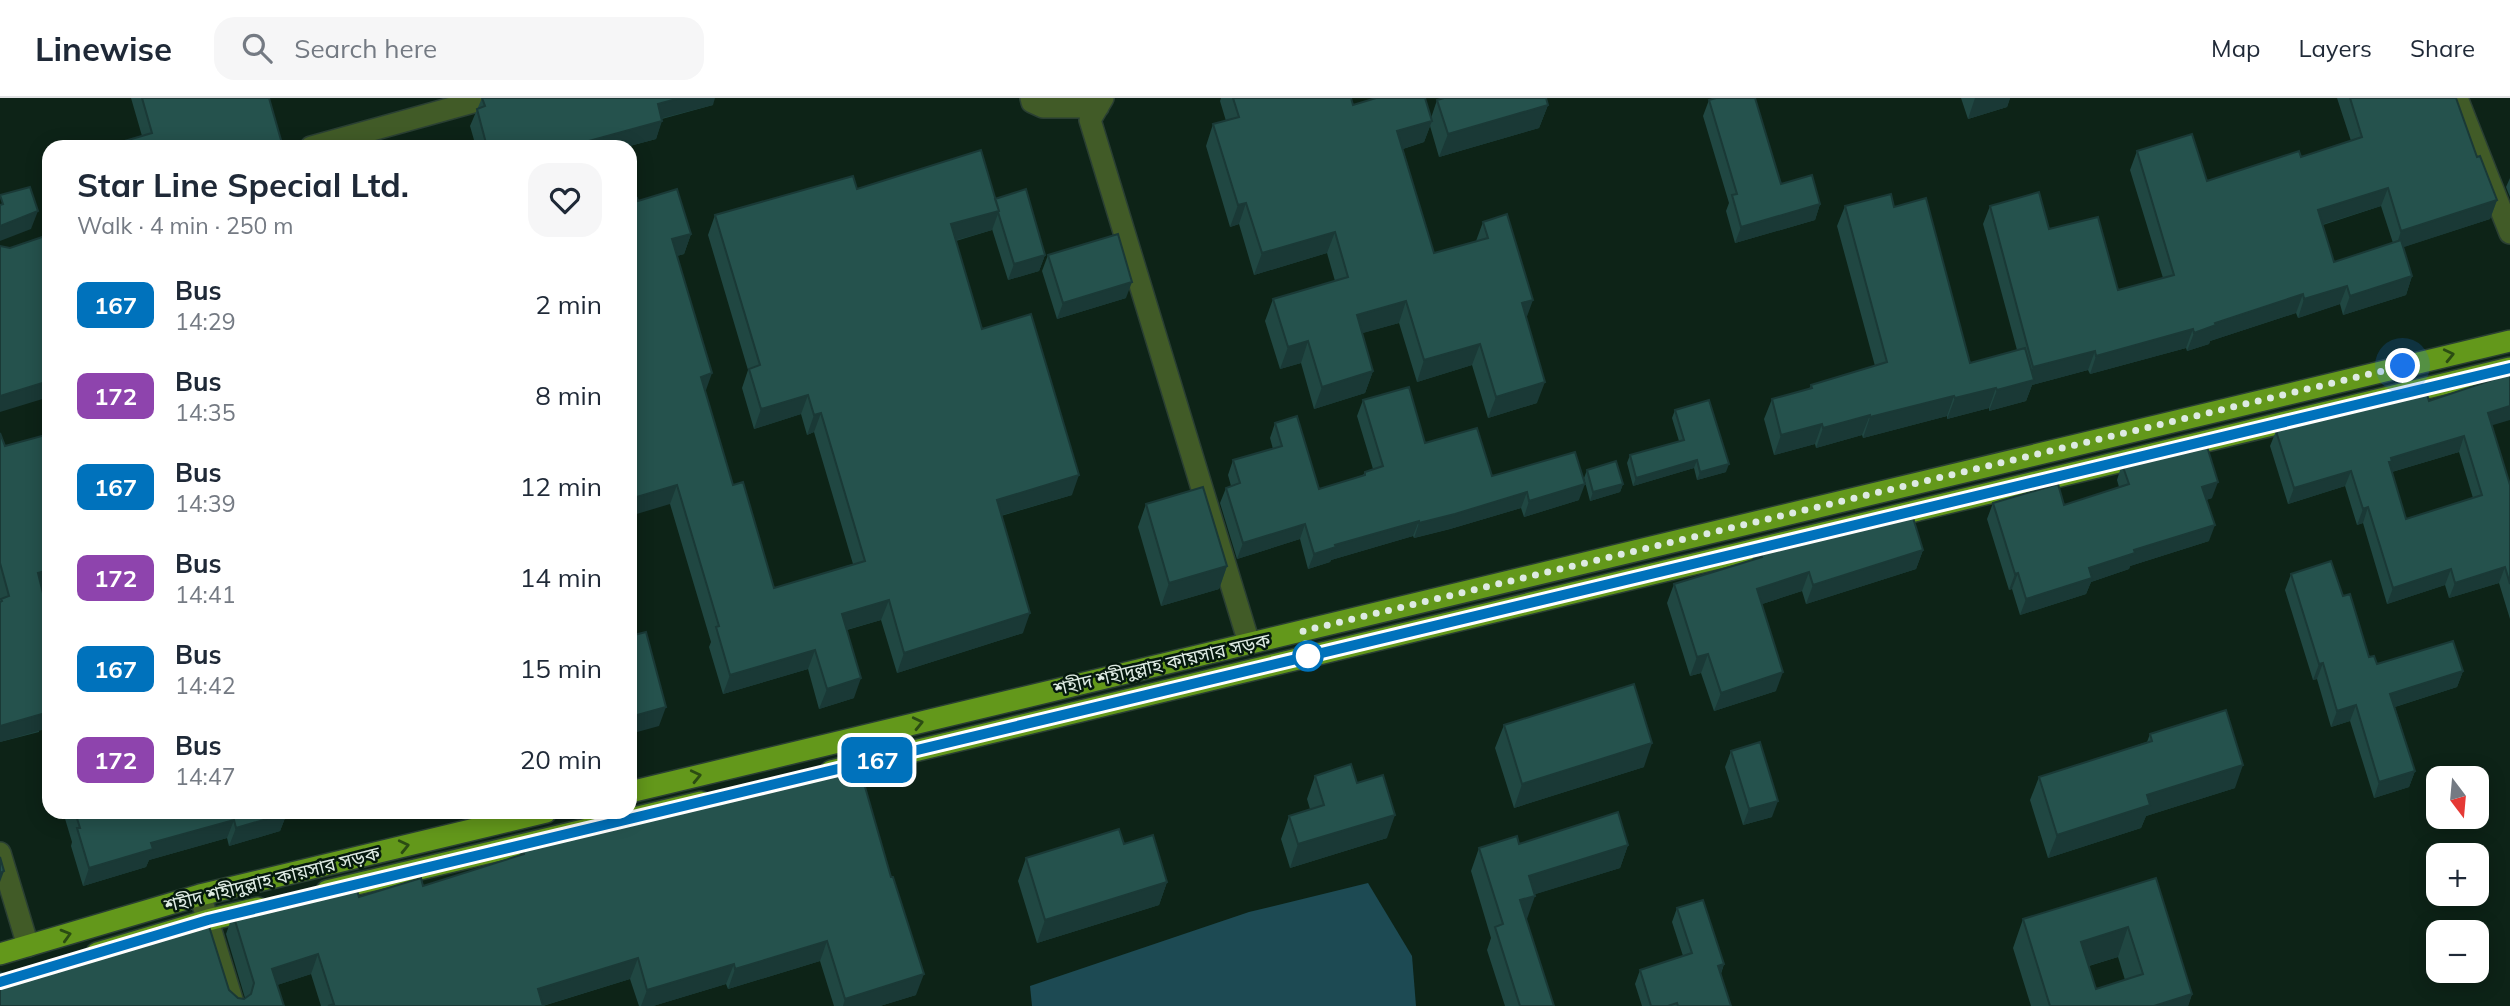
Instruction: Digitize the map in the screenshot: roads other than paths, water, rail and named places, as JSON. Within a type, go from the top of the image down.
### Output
[{"type":"main road","name":"শহীদ শহীদুল্লাহ কায়সার সড়ক","points":[[637,790],[2510,341]]},
{"type":"main road","name":"শহীদ শহীদুল্লাহ কায়সার সড়ক","points":[[806,776],[2510,368]]},
{"type":"main road","name":"শহীদ শহীদুল্লাহ কায়সার সড়ক","points":[[637,817],[725,796]]},
{"type":"main road","name":"শহীদ শহীদুল্লাহ কায়সার সড়ক","points":[[0,954],[200,895],[517,819]]},
{"type":"main road","name":"শহীদ শহীদুল্লাহ কায়সার সড়ক","points":[[303,897],[629,819]]},
{"type":"main road","name":"শহীদ শহীদুল্লাহ কায়সার সড়ক","points":[[76,959],[208,920],[276,904]]},
{"type":"street","points":[[336,140],[488,98]]},
{"type":"street","points":[[1031,98],[1032,102],[1042,107],[1100,102]]},
{"type":"street","points":[[2458,98],[2510,233]]},
{"type":"street","points":[[1100,102],[1090,120],[1249,643]]},
{"type":"street","points":[[0,853],[28,946]]},
{"type":"street","points":[[200,895],[234,1006]]},
{"type":"water","points":[[1368,883],[1412,956],[1416,1006],[1032,1006],[1030,986],[1249,912]]}]
